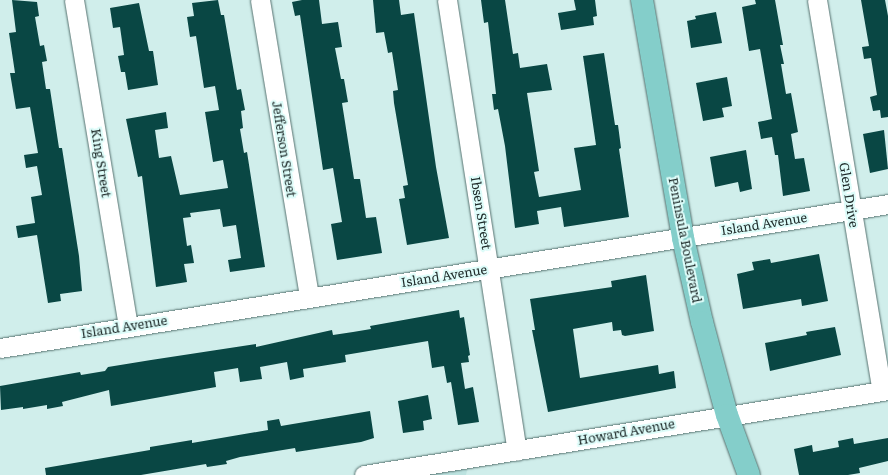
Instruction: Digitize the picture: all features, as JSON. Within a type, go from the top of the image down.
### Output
[{"type":"main road","name":"Peninsula Boulevard","points":[[642,0],[683,238],[702,322],[728,415],[748,475]]},
{"type":"street","name":"King Street","points":[[74,0],[128,327]]},
{"type":"street","name":"Jefferson Street","points":[[260,0],[309,297]]},
{"type":"street","name":"Ibsen Street","points":[[446,0],[490,269],[517,451]]},
{"type":"street","name":"Glen Drive","points":[[817,0],[852,210],[885,390]]},
{"type":"street","name":"Island Avenue","points":[[0,348],[888,204]]},
{"type":"street","name":"Howard Avenue","points":[[364,475],[467,467],[517,451],[885,390]]},
{"type":"shaded area","points":[[469,462],[466,475],[387,475]]},
{"type":"building","points":[[12,0],[37,2],[39,16],[35,17],[40,46],[44,45],[47,61],[42,62],[46,89],[50,89],[59,148],[62,148],[79,256],[82,291],[60,294],[61,301],[48,303],[37,235],[18,238],[16,226],[35,223],[31,197],[42,195],[37,166],[26,168],[24,155],[38,153],[30,107],[16,109],[10,73],[15,73],[9,33],[16,32]]},
{"type":"building","points":[[218,0],[221,15],[224,15],[237,90],[241,89],[245,110],[241,111],[243,128],[240,129],[244,153],[247,152],[265,267],[230,272],[228,260],[241,258],[236,225],[223,227],[220,209],[190,213],[191,217],[183,218],[187,246],[191,245],[194,263],[184,264],[187,282],[156,287],[142,176],[138,177],[126,119],[166,112],[168,128],[155,130],[159,158],[171,156],[180,195],[228,188],[223,160],[213,162],[205,112],[219,110],[215,86],[204,88],[196,36],[190,37],[187,17],[194,16],[192,3]]},
{"type":"building","points":[[302,0],[319,0],[322,24],[338,22],[342,47],[335,48],[341,79],[344,79],[348,102],[342,103],[354,179],[360,179],[366,218],[376,217],[382,253],[337,260],[331,224],[342,222],[333,168],[323,170],[300,15],[295,16],[292,2]]},
{"type":"building","points":[[373,0],[399,0],[401,15],[414,13],[436,167],[449,238],[407,245],[399,199],[405,198],[403,186],[408,185],[394,103],[393,91],[398,90],[392,52],[388,53],[384,32],[376,33]]},
{"type":"building","points":[[481,0],[505,0],[513,54],[518,53],[520,68],[547,64],[552,90],[527,93],[539,171],[534,172],[539,197],[581,190],[574,148],[596,145],[583,56],[604,53],[615,125],[618,125],[621,148],[619,149],[629,217],[564,227],[561,207],[537,211],[539,224],[515,228],[505,146],[498,109],[494,110],[492,94],[496,94],[488,22],[484,23]]},
{"type":"building","points":[[574,0],[595,0],[597,16],[593,17],[594,25],[561,30],[558,13],[576,10]]},
{"type":"building","points":[[755,0],[775,0],[783,45],[780,45],[784,64],[781,64],[786,94],[791,93],[798,132],[791,134],[795,159],[804,158],[810,191],[783,196],[778,155],[775,155],[772,137],[761,139],[758,122],[772,119],[760,49],[749,51],[742,7],[756,4]]},
{"type":"building","points":[[861,0],[885,0],[888,16],[888,117],[881,118],[880,110],[873,111],[870,97],[877,95],[871,58],[864,59],[862,47],[869,46]]},
{"type":"building","points":[[139,3],[149,51],[153,51],[158,85],[128,90],[125,72],[121,72],[118,56],[124,55],[120,27],[113,28],[110,8]]},
{"type":"building","points":[[716,12],[722,43],[691,48],[687,21],[696,19],[695,16]]},
{"type":"building","points":[[727,77],[732,106],[722,108],[724,117],[703,121],[696,83]]},
{"type":"building","points":[[884,130],[888,169],[870,173],[863,134]]},
{"type":"building","points":[[746,150],[752,189],[740,192],[738,182],[715,187],[710,157]]},
{"type":"building","points":[[819,254],[828,301],[802,306],[801,299],[743,309],[737,274],[754,270],[752,262],[770,259],[771,263]]},
{"type":"building","points":[[646,275],[654,331],[625,336],[622,335],[621,330],[613,331],[612,322],[573,329],[580,378],[658,365],[659,374],[674,371],[676,388],[548,412],[532,330],[535,330],[530,299],[612,287],[611,281]]},
{"type":"building","points":[[459,310],[460,318],[464,317],[470,355],[468,356],[469,362],[461,363],[465,389],[473,387],[479,422],[458,425],[451,382],[447,383],[444,366],[432,368],[428,341],[345,355],[346,362],[303,369],[304,377],[290,380],[287,362],[260,367],[262,379],[240,382],[238,368],[214,372],[216,387],[111,406],[109,390],[62,402],[63,406],[47,409],[47,405],[23,409],[23,407],[1,410],[0,386],[80,372],[81,375],[105,371],[108,367],[256,344],[256,347],[332,330],[333,335],[353,332],[371,329],[370,326]]},
{"type":"building","points":[[835,327],[841,355],[770,371],[765,343],[807,335],[806,332]]},
{"type":"building","points":[[428,395],[432,419],[423,421],[424,430],[403,433],[398,401]]},
{"type":"building","points":[[370,411],[374,438],[361,442],[296,452],[295,448],[240,457],[226,461],[227,464],[207,467],[206,464],[141,475],[46,475],[45,468],[150,450],[150,447],[192,440],[192,443],[268,430],[267,421],[279,419],[281,426]]},
{"type":"building","points":[[853,438],[854,444],[888,438],[888,461],[859,468],[860,473],[848,475],[799,475],[794,449],[812,445],[813,452],[839,447],[838,441]]}]
